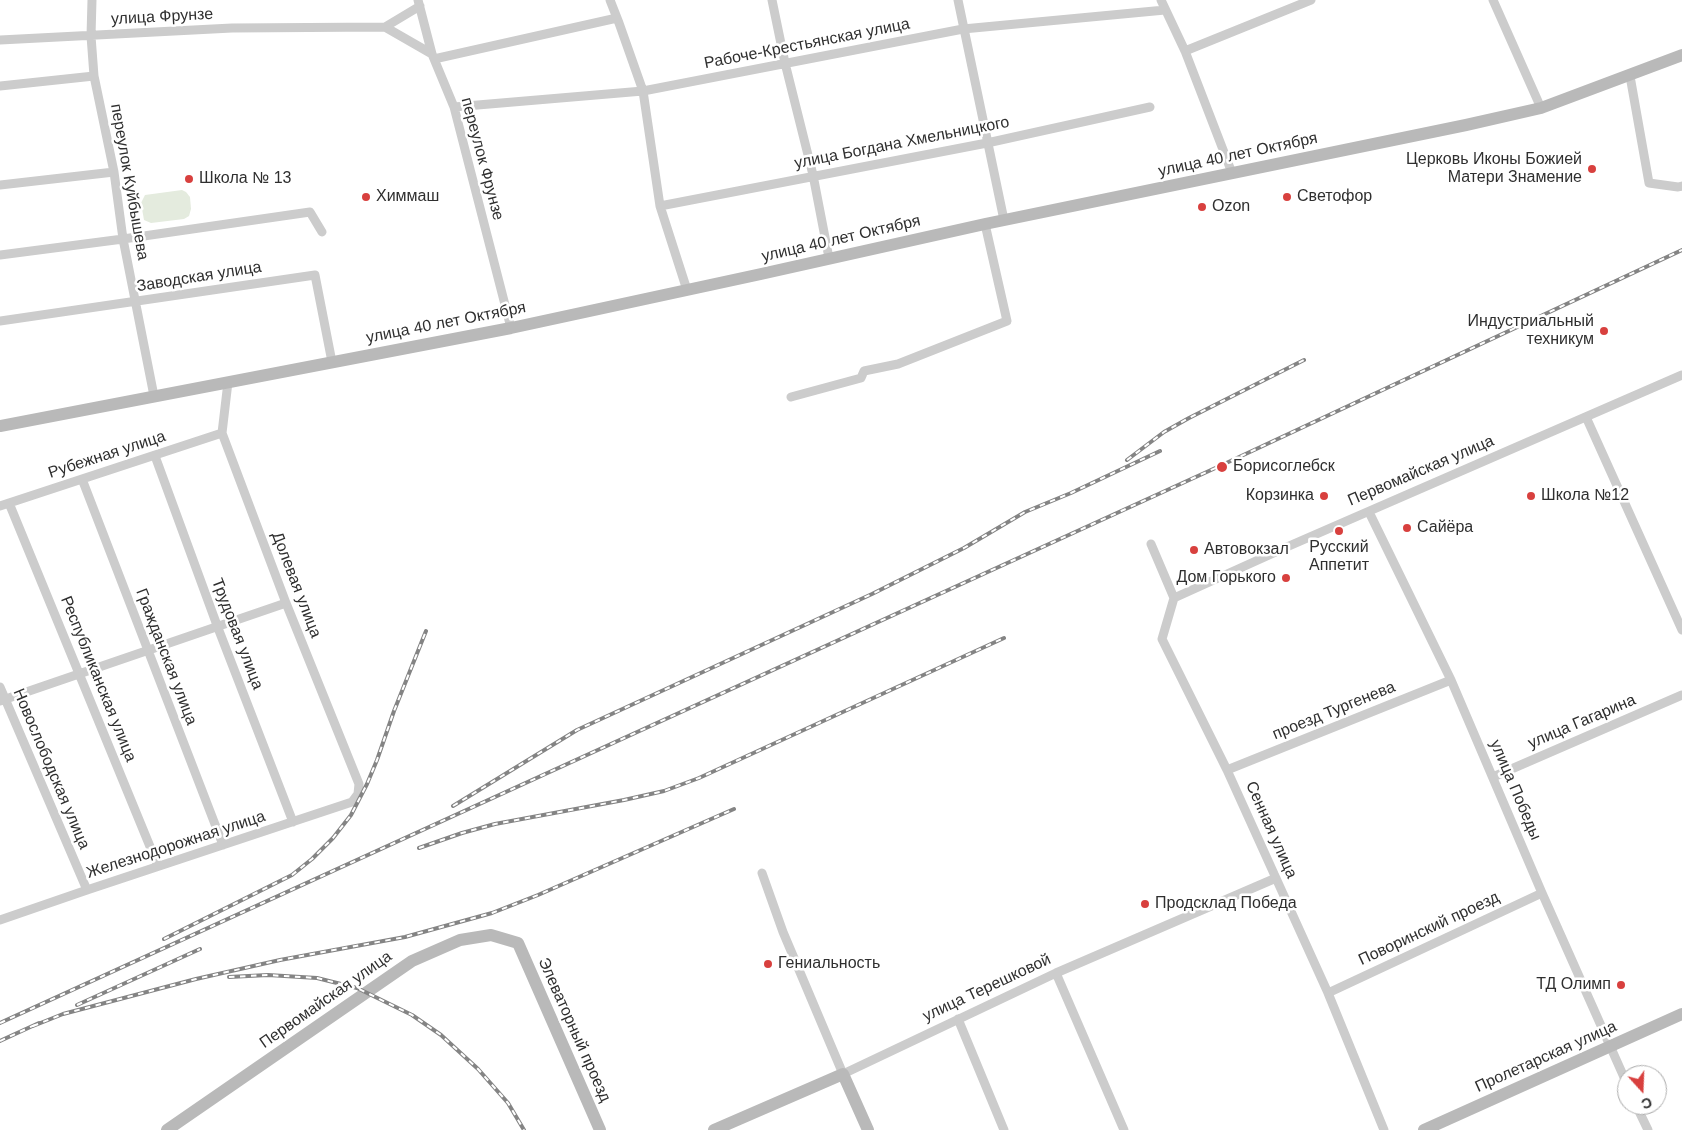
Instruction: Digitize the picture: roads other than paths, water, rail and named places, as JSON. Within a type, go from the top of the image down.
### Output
[{"type":"street","name":"переулок Куйбышева","points":[[92,0],[91,36],[94,76],[114,172],[123,239],[154,396]]},
{"type":"street","points":[[610,0],[643,91],[660,206],[687,290]]},
{"type":"street","points":[[772,0],[785,63],[813,175],[829,258]]},
{"type":"street","points":[[958,0],[1004,220]]},
{"type":"street","points":[[1161,0],[1185,51],[1232,173]]},
{"type":"street","points":[[1185,51],[1311,0]]},
{"type":"street","points":[[1493,0],[1541,108]]},
{"type":"street","points":[[419,3],[385,27],[433,56],[617,18]]},
{"type":"street","name":"переулок Фрунзе","points":[[419,3],[433,56],[454,107],[511,328]]},
{"type":"street","name":"Рабоче-Крестьянская улица","points":[[454,107],[643,91],[963,29],[1165,10]]},
{"type":"street","name":"улица Фрунзе","points":[[0,40],[232,28],[385,27]]},
{"type":"street","name":"улица 40 лет Октября","points":[[0,426],[511,328],[985,224],[1541,108],[1682,55]]},
{"type":"street","points":[[0,86],[94,76]]},
{"type":"street","points":[[1630,76],[1649,183],[1682,186]]},
{"type":"street","name":"улица Богдана Хмельницкого","points":[[660,206],[987,143],[1150,107]]},
{"type":"street","points":[[0,185],[114,172]]},
{"type":"street","points":[[0,255],[310,212],[322,232]]},
{"type":"street","points":[[790,396],[861,378],[864,371],[898,364],[1006,321],[985,224]]},
{"type":"street","name":"Заводская улица","points":[[0,321],[315,275],[332,362]]},
{"type":"street","name":"Первомайская улица","points":[[1174,598],[1682,375]]},
{"type":"street","name":"Долевая улица","points":[[228,382],[222,433],[286,603],[359,784],[358,794]]},
{"type":"street","points":[[1586,417],[1682,630]]},
{"type":"street","name":"Рубежная улица","points":[[5,504],[222,433]]},
{"type":"street","name":"Трудовая улица","points":[[154,456],[293,822]]},
{"type":"street","name":"Гражданская улица","points":[[82,480],[223,845]]},
{"type":"street","name":"Республиканская улица","points":[[5,504],[80,674],[158,866]]},
{"type":"street","name":"улица Победы","points":[[1369,512],[1452,680],[1542,893],[1618,1065]]},
{"type":"street","points":[[1151,544],[1174,598]]},
{"type":"street","name":"Сенная улица","points":[[1174,598],[1162,639],[1227,770],[1328,993],[1384,1130]]},
{"type":"street","points":[[3,701],[286,603]]},
{"type":"street","name":"проезд Тургенева","points":[[1227,770],[1452,680]]},
{"type":"street","name":"Новослободская улица","points":[[0,687],[3,701],[87,890]]},
{"type":"street","name":"улица Гагарина","points":[[1493,777],[1682,695]]},
{"type":"street","name":"Железнодорожная улица","points":[[0,920],[352,802],[358,794]]},
{"type":"street","points":[[762,873],[783,932],[868,1130]]},
{"type":"street","name":"улица Терешковой","points":[[714,1130],[843,1074],[1056,973],[1276,878]]},
{"type":"street","name":"Поворинский проезд","points":[[1328,993],[1542,893]]},
{"type":"street","name":"Первомайская улица","points":[[167,1130],[412,960],[460,940],[491,935],[518,943]]},
{"type":"street","name":"Элеваторный проезд","points":[[518,943],[600,1130]]},
{"type":"street","points":[[1056,973],[1124,1130]]},
{"type":"street","name":"Пролетарская улица","points":[[1424,1130],[1682,1014]]},
{"type":"street","points":[[958,1019],[1004,1130]]},
{"type":"street","points":[[1641,1115],[1648,1130]]},
{"type":"railway","points":[[0,1023],[1222,465],[1682,250]]},
{"type":"railway","points":[[1127,460],[1164,432],[1304,360]]},
{"type":"railway","points":[[453,806],[577,730],[872,594],[964,548],[1025,512],[1071,493],[1160,451]]},
{"type":"railway","points":[[164,939],[292,875],[312,859],[333,838],[351,815],[367,784],[426,631]]},
{"type":"railway","points":[[419,848],[495,824],[664,791],[699,778],[1004,638]]},
{"type":"railway","points":[[33,1026],[63,1014],[196,979],[280,960],[405,937],[492,913],[538,895],[734,809]]},
{"type":"railway","points":[[77,1005],[200,949]]},
{"type":"railway","points":[[229,977],[268,975],[317,978],[357,988],[412,1015],[441,1035],[478,1069],[508,1103],[524,1130]]},
{"type":"railway","points":[[0,1041],[39,1023]]},
{"type":"place","name":"Церковь Иконы Божией Матери Знамение","points":[[1592,169]]},
{"type":"place","name":"Школа № 13","points":[[189,179]]},
{"type":"place","name":"Химмаш","points":[[366,197]]},
{"type":"place","name":"Светофор","points":[[1287,197]]},
{"type":"place","name":"Ozon","points":[[1202,207]]},
{"type":"place","name":"Индустриальный техникум","points":[[1604,331]]},
{"type":"place","name":"Борисоглебск","points":[[1222,467]]},
{"type":"place","name":"Корзинка","points":[[1324,496]]},
{"type":"place","name":"Школа №12","points":[[1531,496]]},
{"type":"place","name":"Сайёра","points":[[1407,528]]},
{"type":"place","name":"Русский Аппетит","points":[[1339,531]]},
{"type":"place","name":"Автовокзал","points":[[1194,550]]},
{"type":"place","name":"Дом Горького","points":[[1286,578]]},
{"type":"place","name":"Продсклад Победа","points":[[1145,904]]},
{"type":"place","name":"Гениальность","points":[[768,964]]},
{"type":"place","name":"ТД Олимп","points":[[1621,985]]}]
